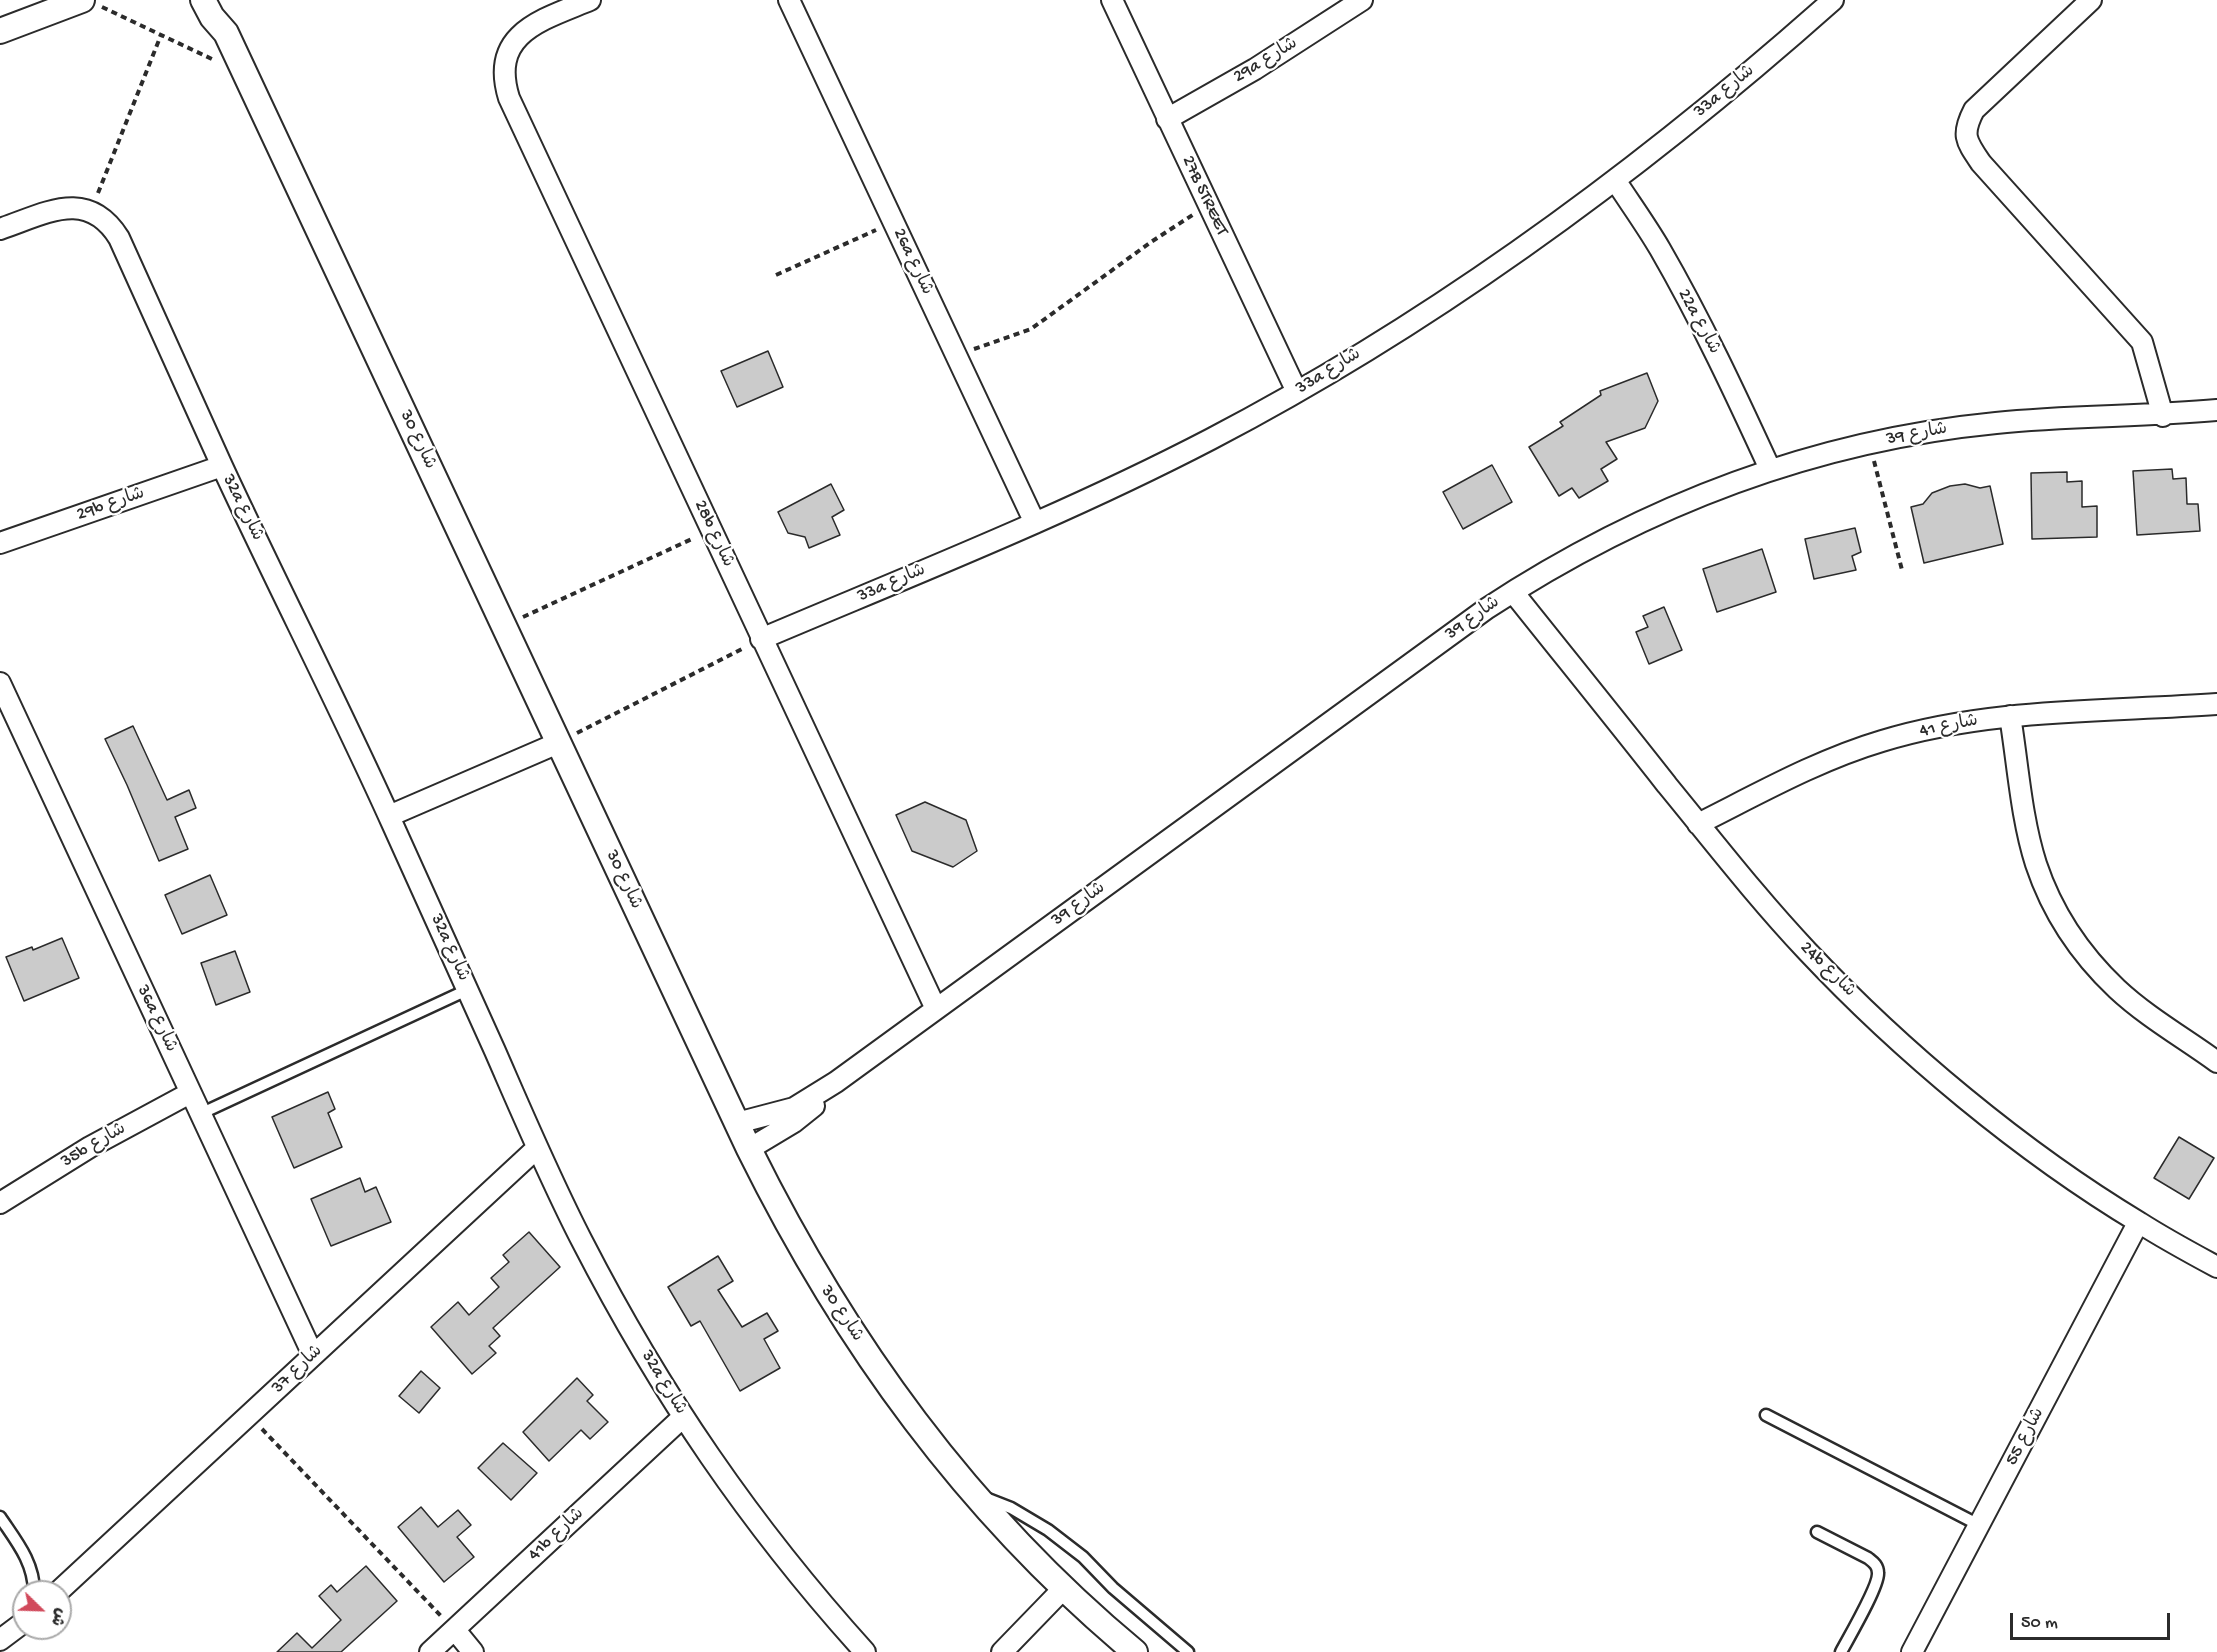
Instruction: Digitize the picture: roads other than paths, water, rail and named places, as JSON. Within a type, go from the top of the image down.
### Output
[{"type":"street","name":"شارع 30","points":[[203,0],[212,17],[226,33]]},
{"type":"street","name":"شارع 30","points":[[219,0],[226,33],[558,743],[783,1217],[847,1326],[893,1392],[970,1492],[1063,1589],[1135,1652]]},
{"type":"street","name":"28b شارع","points":[[590,0],[537,22],[524,30],[513,42],[506,56],[504,68],[509,98],[936,1009]]},
{"type":"street","name":"26a شارع","points":[[789,0],[1035,523]]},
{"type":"street","name":"27B STREET","points":[[1112,0],[1297,392]]},
{"type":"street","name":"29a شارع","points":[[1167,119],[1254,69],[1362,0]]},
{"type":"street","name":"33a شارع","points":[[761,639],[1035,523],[1192,448],[1297,392],[1459,292],[1538,237],[1615,180],[1773,53],[1833,0]]},
{"type":"street","points":[[2091,0],[1974,110],[1966,124],[1966,141],[1981,163],[2142,342],[2163,416]]},
{"type":"street","points":[[0,31],[90,3]]},
{"type":"street","name":"22a شارع","points":[[1615,180],[1659,248],[1693,309],[1770,469]]},
{"type":"street","name":"32a شارع","points":[[0,229],[64,208],[91,210],[107,222],[119,238],[222,466],[389,816],[537,1148],[582,1241],[683,1417],[727,1483],[774,1546],[865,1652]]},
{"type":"street","name":"شارع 39","points":[[737,1123],[794,1108],[836,1082],[1451,634],[1562,562],[1664,510],[1770,469],[1844,448],[1919,433],[1995,423],[2071,417],[2163,416],[2217,410]]},
{"type":"street","name":"29b شارع","points":[[0,543],[222,466]]},
{"type":"street","name":"24b شارع","points":[[1513,592],[1751,889],[1808,952],[1909,1049],[1999,1124],[2067,1175],[2139,1223],[2217,1267]]},
{"type":"street","name":"36a شارع","points":[[0,683],[313,1355]]},
{"type":"street","name":"شارع 41","points":[[1698,824],[1820,765],[1882,741],[1947,726],[2010,716],[2217,704]]},
{"type":"street","points":[[2010,716],[2027,828],[2036,865],[2050,900],[2069,933],[2092,963],[2119,990],[2217,1062]]},
{"type":"street","points":[[389,816],[558,743]]},
{"type":"street","name":"شارع 39","points":[[749,1149],[806,1114],[836,1082]]},
{"type":"street","name":"35b شارع","points":[[0,1203],[90,1147],[190,1093]]},
{"type":"street","name":"شارع 37","points":[[71,1580],[537,1148]]},
{"type":"street","name":"شارع 55","points":[[1912,1652],[2139,1223]]},
{"type":"street","name":"41b شارع","points":[[430,1652],[683,1417]]},
{"type":"street","points":[[1002,1652],[1063,1589]]},
{"type":"street","points":[[454,1630],[473,1652]]},
{"type":"lane","points":[[200,1114],[467,990]]},
{"type":"lane","points":[[1766,1415],[1980,1525]]},
{"type":"lane","points":[[970,1492],[1011,1508],[1048,1530],[1083,1557],[1130,1603],[1188,1652]]},
{"type":"lane","points":[[0,1517],[29,1562],[33,1580]]},
{"type":"lane","points":[[1817,1532],[1868,1558],[1878,1569],[1875,1584],[1841,1652]]}]
